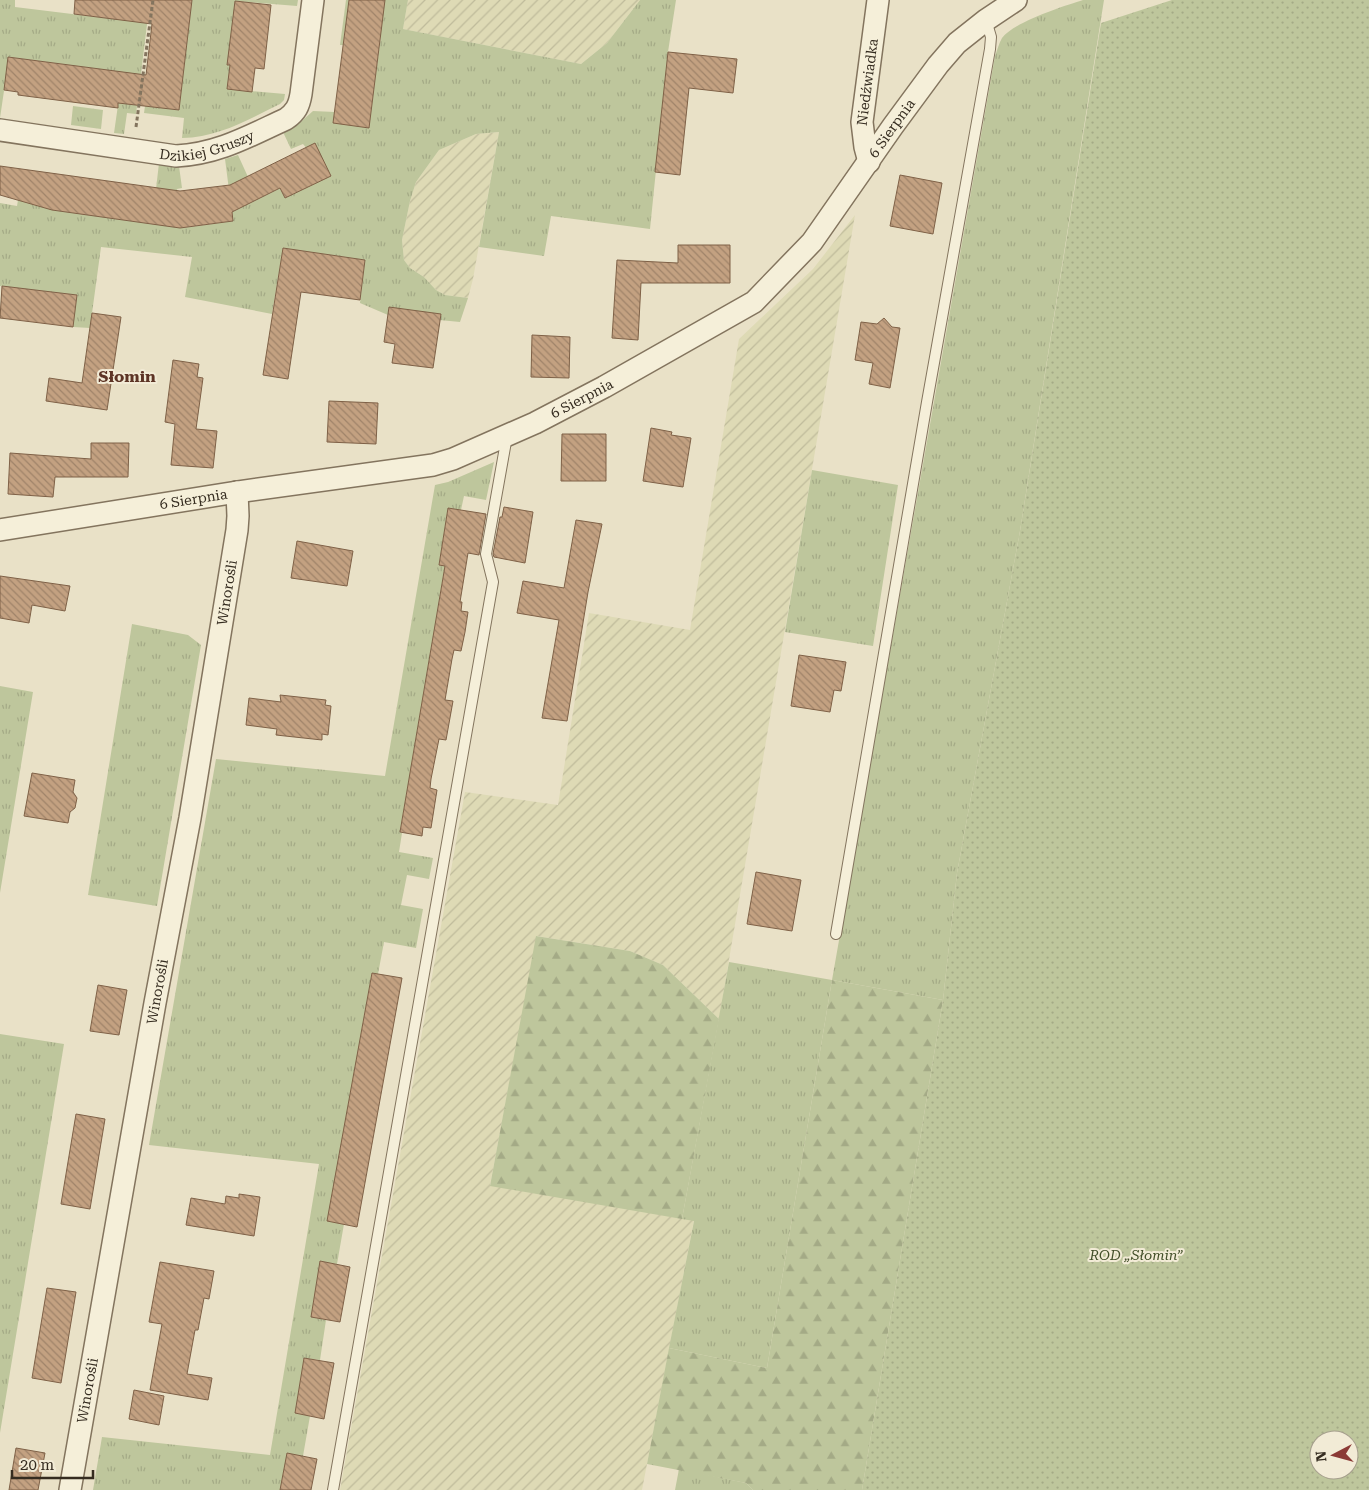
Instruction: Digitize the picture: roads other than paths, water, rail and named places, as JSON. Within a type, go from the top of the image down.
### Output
[{"type":"street","name":"Dzikiej Gruszy","points":[[0,130],[176,156],[196,155],[227,146],[295,113],[302,94],[313,0]]},
{"type":"street","name":"Niedźwiadka","points":[[869,162],[864,147],[862,122],[878,0]]},
{"type":"street","name":"6 Sierpnia","points":[[0,530],[237,492],[433,465],[453,459],[508,435],[604,387],[754,302],[812,242],[948,53],[957,43],[986,20],[1016,0]]},
{"type":"street","name":"Winorośli","points":[[70,1490],[155,1003],[190,818],[237,530],[237,492]]},
{"type":"lane","points":[[836,934],[925,412],[990,49],[991,37],[986,20]]},
{"type":"lane","points":[[334,1490],[493,582],[486,554],[508,435]]},
{"type":"district","name":"Słomin","points":[[127,376]]},
{"type":"park label","name":"ROD „Słomin”","points":[[1136,1255]]}]
